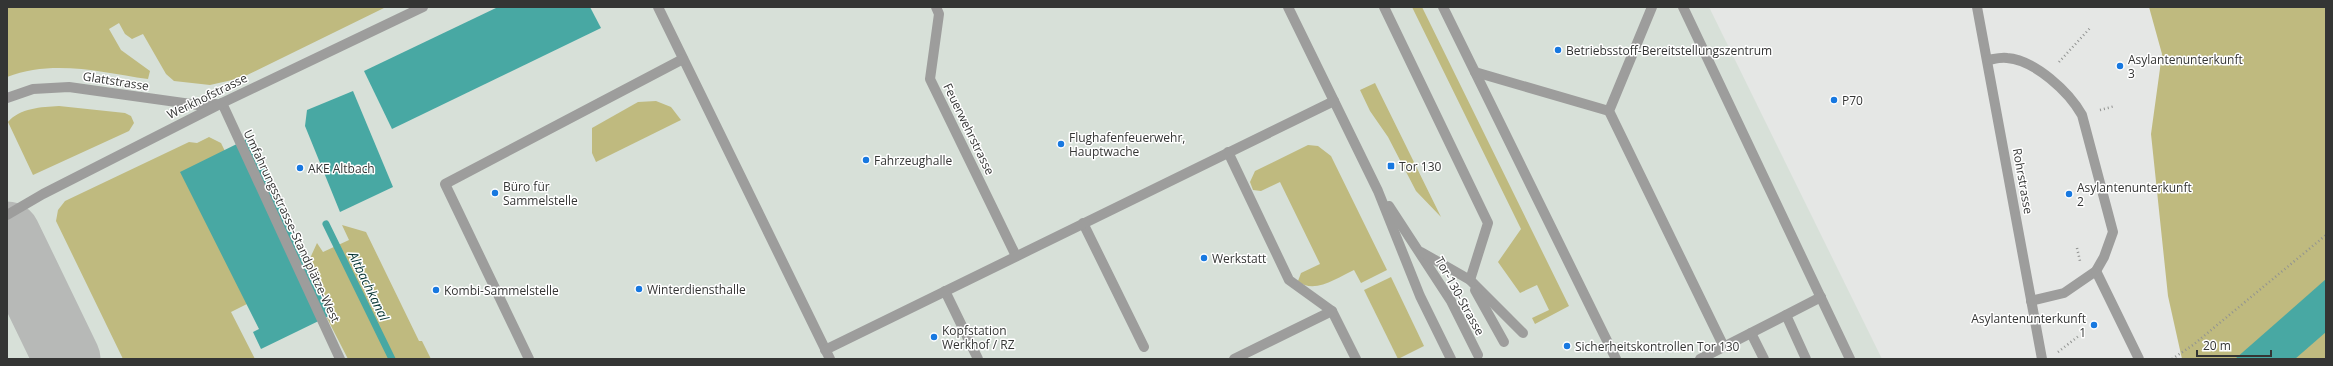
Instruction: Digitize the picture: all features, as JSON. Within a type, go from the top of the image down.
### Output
[{"type":"lane","name":"Werkhofstrasse","points":[[7,215],[43,194],[222,103],[423,7]]},
{"type":"lane","points":[[658,7],[828,354],[945,291],[1334,101]]},
{"type":"lane","name":"Feuerwehrstrasse","points":[[936,7],[939,14],[930,79],[1016,256]]},
{"type":"lane","points":[[1288,7],[1378,191],[1420,296],[1451,359]]},
{"type":"lane","points":[[1384,7],[1488,222],[1470,280]]},
{"type":"lane","points":[[1609,111],[1652,7]]},
{"type":"lane","points":[[1683,7],[1850,359]]},
{"type":"lane","name":"Rohrstrasse","points":[[1977,7],[2042,359]]},
{"type":"lane","points":[[1446,9],[1475,72],[1616,359]]},
{"type":"lane","points":[[1988,60],[2008,58],[2023,62],[2047,76],[2074,102],[2082,115],[2114,232],[2104,257],[2096,270],[2064,293],[2031,301]]},
{"type":"lane","points":[[530,359],[444,184],[683,59]]},
{"type":"lane","points":[[1475,72],[1609,111],[1724,347]]},
{"type":"lane","name":"Glattstrasse","points":[[7,98],[33,89],[69,87],[198,105],[222,103]]},
{"type":"lane","name":"Umfahrungsstrasse-Standplätze-West","points":[[222,103],[340,359]]},
{"type":"lane","points":[[1228,152],[1289,280],[1332,310],[1356,359]]},
{"type":"lane","name":"Tor-130-Strasse","points":[[1378,191],[1420,251],[1451,301],[1478,355]]},
{"type":"lane","points":[[1083,223],[1144,347]]},
{"type":"lane","name":"Tor-130-Strasse","points":[[1420,251],[1470,280],[1523,333]]},
{"type":"lane","points":[[2096,270],[2139,359]]},
{"type":"lane","name":"Tor-130-Strasse","points":[[1470,280],[1504,342]]},
{"type":"lane","points":[[945,291],[978,359]]},
{"type":"lane","points":[[1705,358],[1821,297]]},
{"type":"lane","points":[[1234,359],[1332,310]]},
{"type":"lane","points":[[1786,315],[1806,359]]},
{"type":"lane","points":[[1751,333],[1764,359]]},
{"type":"path","points":[[2047,76],[2091,27]]},
{"type":"path","points":[[2172,359],[2193,345],[2326,235]]},
{"type":"path","points":[[2055,354],[2080,335]]},
{"type":"shaded area","points":[[7,7],[1709,7],[1882,359],[7,359]]},
{"type":"shaded area","points":[[7,7],[386,7],[241,78],[210,85],[174,81],[166,74],[143,34],[132,39],[125,34],[119,23],[109,29],[121,50],[150,71],[148,79],[95,71],[59,68],[24,72],[7,77]]},
{"type":"shaded area","points":[[1412,7],[1422,7],[1569,306],[1535,324],[1532,318],[1549,310],[1537,285],[1520,293],[1498,262],[1521,229]]},
{"type":"shaded area","points":[[2149,7],[2326,7],[2326,359],[2182,359],[2168,296],[2151,134],[2162,54]]},
{"type":"shaded area","points":[[1375,83],[1441,217],[1416,191],[1388,137],[1370,111],[1360,90]]},
{"type":"shaded area","points":[[656,101],[671,107],[681,120],[596,162],[592,153],[592,128],[638,102]]},
{"type":"shaded area","points":[[59,106],[125,113],[131,116],[134,123],[129,131],[33,175],[8,122],[18,114],[31,109]]},
{"type":"shaded area","points":[[209,137],[221,143],[286,276],[251,302],[231,312],[255,359],[123,359],[56,221],[58,210],[65,201],[189,142],[197,143]]},
{"type":"shaded area","points":[[1308,145],[1318,146],[1331,156],[1387,270],[1361,283],[1354,270],[1319,286],[1304,285],[1298,281],[1301,273],[1320,264],[1280,182],[1261,191],[1253,190],[1250,182],[1255,171]]},
{"type":"shaded area","points":[[342,225],[366,232],[419,341],[422,341],[431,359],[348,359],[327,318],[331,316],[307,265],[317,243],[323,252],[349,240]]},
{"type":"shaded area","points":[[1391,277],[1424,346],[1398,359],[1364,290]]},
{"type":"water","points":[[498,7],[590,7],[601,28],[392,129],[364,71]]},
{"type":"water","points":[[353,91],[393,187],[340,212],[305,126],[307,110]]},
{"type":"water","points":[[253,136],[289,227],[331,315],[261,349],[253,332],[259,329],[180,172]]},
{"type":"water","points":[[2326,279],[2326,332],[2295,359],[2235,359]]},
{"type":"waterway","name":"Altbachkanal","points":[[326,224],[392,359]]},
{"type":"taxiway","points":[[7,235],[67,359]]},
{"type":"place","name":"Betriebsstoff-Bereitstellungszentrum","points":[[1558,50]]},
{"type":"place","name":"Asylantenunterkunft 3","points":[[2120,66]]},
{"type":"place","name":"P70","points":[[1834,100]]},
{"type":"place","name":"Flughafenfeuerwehr, Hauptwache","points":[[1061,144]]},
{"type":"place","name":"Fahrzeughalle","points":[[866,160]]},
{"type":"place","name":"Tor 130","points":[[1391,166]]},
{"type":"place","name":"AKE Altbach","points":[[300,168]]},
{"type":"place","name":"Büro für Sammelstelle","points":[[495,193]]},
{"type":"place","name":"Asylantenunterkunft 2","points":[[2069,194]]},
{"type":"place","name":"Werkstatt","points":[[1204,258]]},
{"type":"place","name":"Winterdiensthalle","points":[[639,289]]},
{"type":"place","name":"Kombi-Sammelstelle","points":[[436,290]]},
{"type":"place","name":"Asylantenunterkunft 1","points":[[2094,325]]},
{"type":"place","name":"Kopfstation Werkhof / RZ","points":[[934,337]]},
{"type":"place","name":"Sicherheitskontrollen Tor 130","points":[[1567,346]]}]
